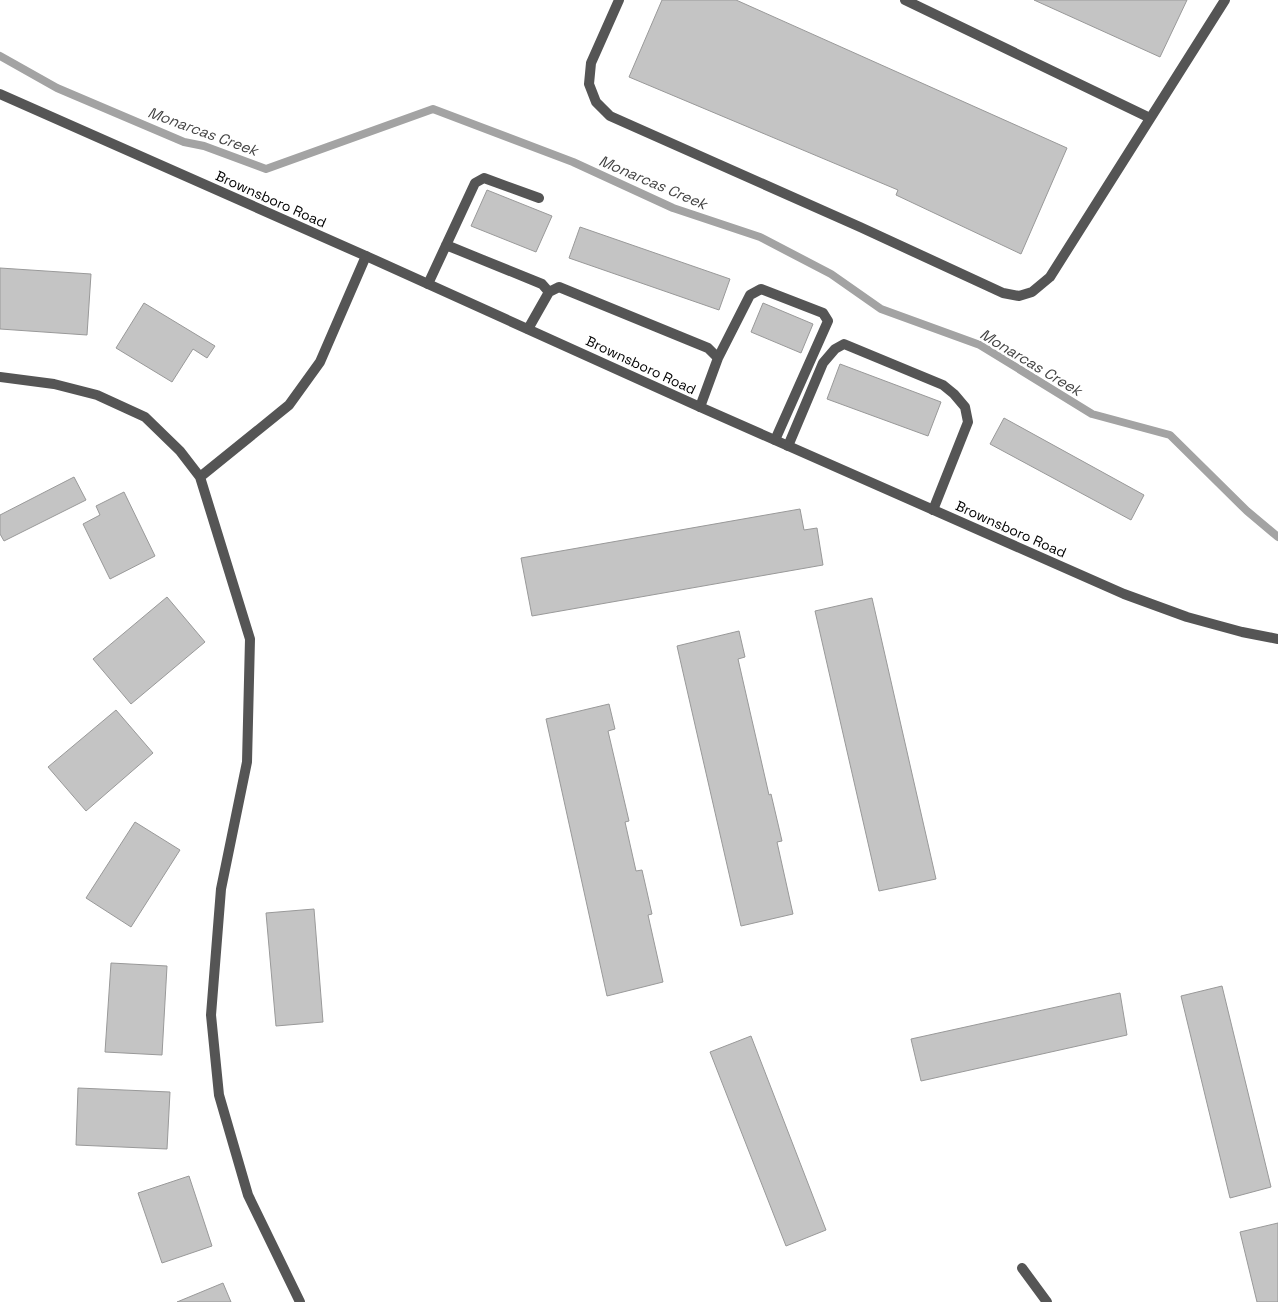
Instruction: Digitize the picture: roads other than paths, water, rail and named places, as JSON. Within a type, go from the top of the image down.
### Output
[{"type":"street","points":[[619,0],[591,62],[590,84],[596,102],[610,116],[1003,293],[1019,296],[1032,292],[1050,277],[1225,0]]},
{"type":"street","points":[[905,0],[1150,118]]},
{"type":"street","name":"Brownsboro Road","points":[[0,94],[366,256],[700,408],[1124,594],[1188,617],[1242,632],[1278,639]]},
{"type":"street","points":[[428,284],[474,184],[484,178],[539,198]]},
{"type":"street","points":[[446,245],[542,284],[549,292]]},
{"type":"street","points":[[200,477],[289,405],[320,362],[366,256]]},
{"type":"street","points":[[528,329],[549,292],[559,287],[708,348],[718,358]]},
{"type":"street","points":[[700,408],[718,358],[750,295],[761,288],[823,312],[828,321],[775,440]]},
{"type":"street","points":[[788,446],[823,363],[835,349],[844,344],[943,385],[965,407],[968,422],[933,510]]},
{"type":"street","points":[[0,377],[54,384],[97,395],[145,417],[180,451],[200,477],[250,639],[247,762],[222,889],[211,1015],[219,1095],[248,1195],[300,1302]]},
{"type":"street","points":[[1022,1268],[1047,1302]]},
{"type":"waterway","name":"Monarcas Creek","points":[[0,56],[57,88],[184,142],[204,146],[266,169],[433,109],[573,162],[673,208],[760,237],[831,274],[881,309],[980,345],[1092,414],[1170,435],[1247,511],[1278,537]]}]
